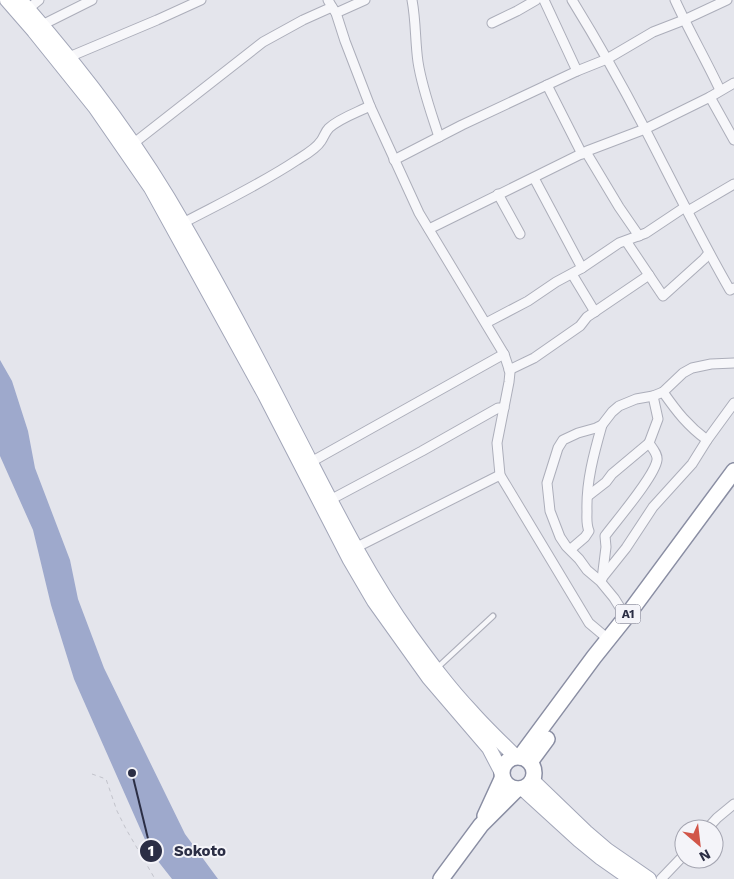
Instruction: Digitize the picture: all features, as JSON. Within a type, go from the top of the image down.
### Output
[{"type":"highway","name":"A1","points":[[522,759],[678,553],[734,471]]},
{"type":"highway","name":"A1","points":[[522,759],[608,639],[734,484]]},
{"type":"highway","points":[[441,879],[481,825],[524,786],[534,774],[533,768],[522,759],[511,758],[506,762],[481,825]]},
{"type":"highway","points":[[502,775],[507,785],[513,789],[524,786]]},
{"type":"main road","points":[[7,0],[95,107],[151,188],[369,593],[429,678],[489,748],[502,775]]},
{"type":"main road","points":[[29,3],[42,25],[104,101],[160,183],[274,390],[356,548],[384,596],[410,635],[470,710],[522,759]]},
{"type":"main road","points":[[524,786],[579,840],[631,879]]},
{"type":"main road","points":[[524,786],[607,850],[649,879]]},
{"type":"street","points":[[42,25],[92,0]]},
{"type":"street","points":[[69,58],[201,0]]},
{"type":"street","points":[[134,143],[263,42],[303,20],[332,7],[365,0]]},
{"type":"street","points":[[412,0],[418,61],[426,96],[439,137]]},
{"type":"street","points":[[492,23],[536,0]]},
{"type":"street","points":[[544,0],[577,71]]},
{"type":"street","points":[[572,0],[645,129],[709,253],[730,290],[734,288]]},
{"type":"street","points":[[675,0],[720,90]]},
{"type":"street","points":[[394,160],[547,85],[607,59],[653,32],[727,0]]},
{"type":"street","points":[[332,7],[370,106],[419,213],[504,354],[509,370],[509,382],[497,443],[500,476],[589,623],[608,639]]},
{"type":"street","points":[[429,229],[584,153],[645,129],[734,83]]},
{"type":"street","points":[[547,85],[584,153],[639,236]]},
{"type":"street","points":[[710,97],[734,140]]},
{"type":"street","points":[[183,223],[292,163],[321,141],[330,128],[370,106]]},
{"type":"street","points":[[534,178],[582,268]]},
{"type":"street","points":[[486,323],[528,301],[619,243],[646,233],[687,208],[734,184]]},
{"type":"street","points":[[498,194],[520,234]]},
{"type":"street","points":[[626,241],[663,296],[709,253]]},
{"type":"street","points":[[572,274],[595,312]]},
{"type":"street","points":[[509,370],[534,358],[580,326],[587,317],[649,275]]},
{"type":"street","points":[[311,462],[504,354]]},
{"type":"street","points":[[571,549],[589,531],[587,526],[587,500],[592,461],[602,425],[612,412],[619,406],[636,399],[663,392],[683,373],[692,368],[711,364],[734,363]]},
{"type":"street","points":[[663,392],[692,429],[707,440]]},
{"type":"street","points":[[588,496],[649,442],[658,419],[653,396]]},
{"type":"street","points":[[601,579],[626,548],[653,507],[692,464],[734,403]]},
{"type":"street","points":[[330,500],[498,408],[504,408]]},
{"type":"street","points":[[602,425],[563,440],[558,448],[547,483],[550,511],[560,537],[566,546],[571,549],[587,570],[601,579],[626,616]]},
{"type":"street","points":[[601,579],[606,547],[605,536],[649,478],[657,462],[657,457],[649,442]]},
{"type":"street","points":[[356,548],[500,476]]},
{"type":"street","points":[[716,819],[734,804]]},
{"type":"street","points":[[661,879],[674,865]]},
{"type":"lane","points":[[436,669],[494,616]]},
{"type":"path","points":[[92,774],[106,779],[117,811],[155,879]]},
{"type":"water","points":[[0,360],[12,381],[28,431],[35,468],[70,560],[78,599],[104,668],[185,834],[218,879],[172,879],[150,851],[74,679],[51,605],[33,530],[0,456]]},
{"type":"place","name":"Sokoto","points":[[132,773]]}]
